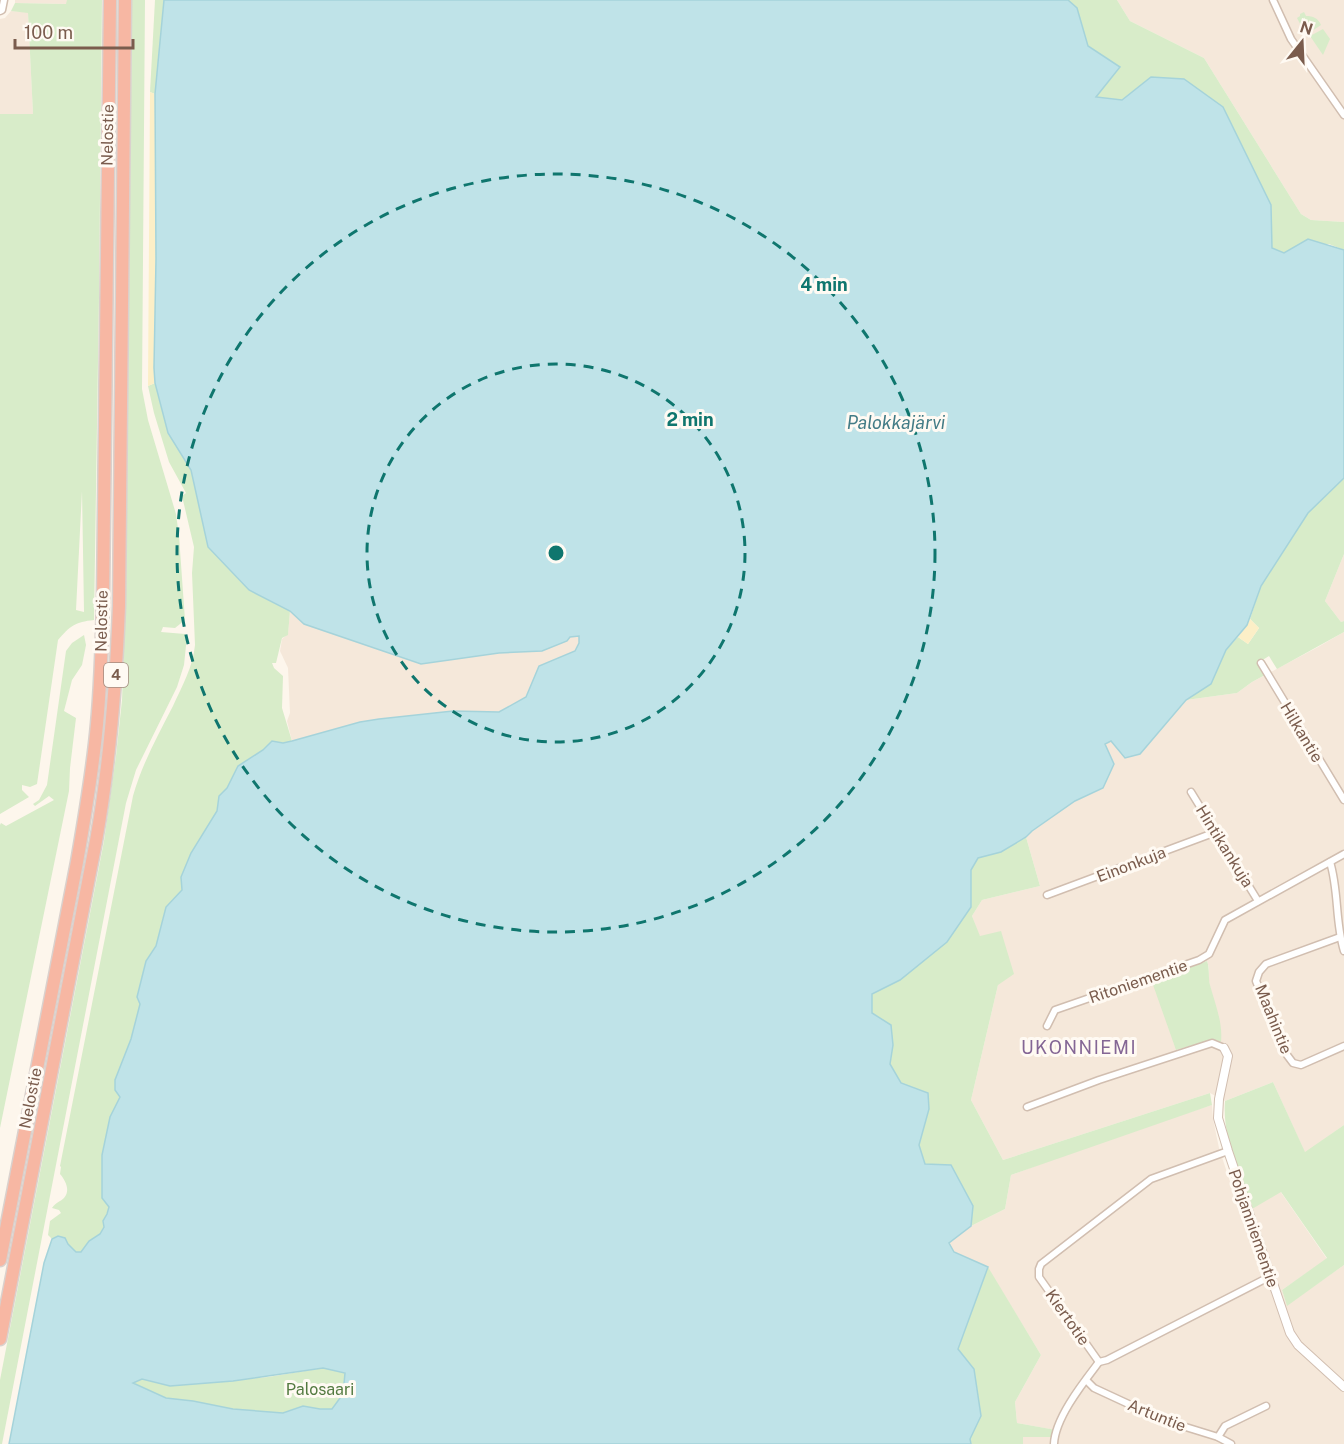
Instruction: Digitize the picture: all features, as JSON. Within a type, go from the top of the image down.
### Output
[{"type":"highway","name":"Nelostie","points":[[0,1260],[77,862],[90,786],[97,724],[103,599],[110,0]]},
{"type":"highway","name":"Nelostie","points":[[0,1339],[96,841],[110,749],[117,670],[125,0]]},
{"type":"street","points":[[1,10],[4,0]]},
{"type":"street","points":[[1273,0],[1295,45],[1344,115]]},
{"type":"street","name":"Hilkantie","points":[[1261,663],[1344,800]]},
{"type":"street","name":"Hintikankuja","points":[[1191,792],[1258,901]]},
{"type":"street","name":"Einonkuja","points":[[1047,895],[1216,832]]},
{"type":"street","name":"Ritoniementie","points":[[1047,1026],[1055,1010],[1199,960],[1209,954],[1225,920],[1344,854]]},
{"type":"street","points":[[1330,862],[1334,875],[1340,937],[1344,951]]},
{"type":"street","name":"Maahintie","points":[[1340,937],[1266,964],[1259,972],[1256,981],[1287,1055],[1293,1064],[1301,1065],[1344,1046]]},
{"type":"street","points":[[1027,1107],[1099,1080],[1212,1043],[1224,1048]]},
{"type":"street","name":"Pohjanniementie","points":[[1224,1048],[1228,1056],[1219,1099],[1218,1118],[1290,1333],[1298,1345],[1344,1387]]},
{"type":"street","name":"Kiertotie","points":[[1228,1151],[1150,1179],[1041,1264],[1039,1277],[1099,1362],[1271,1276]]},
{"type":"street","points":[[1054,1444],[1056,1430],[1072,1400],[1099,1362]]},
{"type":"street","name":"Artuntie","points":[[1086,1380],[1094,1388],[1163,1420],[1218,1437],[1231,1444]]},
{"type":"street","points":[[1218,1437],[1225,1426],[1266,1406]]},
{"type":"shaded area","points":[[15,0],[67,0],[67,4],[15,3]]},
{"type":"shaded area","points":[[1117,0],[1344,0],[1344,222],[1311,220],[1301,214],[1204,58],[1130,21]]},
{"type":"shaded area","points":[[11,11],[28,12],[33,114],[0,114],[0,19],[5,18]]},
{"type":"shaded area","points":[[1344,554],[1344,621],[1341,622],[1325,601]]},
{"type":"shaded area","points":[[290,611],[304,624],[499,653],[542,651],[569,637],[579,636],[579,643],[575,651],[539,666],[526,697],[499,712],[453,711],[360,722],[292,741],[287,721],[290,713],[288,668],[280,651],[282,639],[288,634]]},
{"type":"shaded area","points":[[1344,632],[1344,1125],[1305,1153],[1273,1082],[1225,1101],[1210,1093],[1003,1160],[971,1100],[998,985],[972,916],[982,900],[1040,886],[1026,837],[1075,801],[1103,788],[1114,764],[1105,744],[1110,741],[1140,754],[1186,700],[1237,693],[1252,682]],"holes":[[[1207,961],[1209,981],[1221,1042],[1213,1039],[1177,1050],[1195,966]]]},
{"type":"shaded area","points":[[1212,1105],[1219,1148],[1241,1215],[1280,1191],[1327,1259],[1282,1290],[1287,1305],[1344,1265],[1344,1444],[1023,1444],[1022,1437],[1054,1437],[1055,1430],[1017,1423],[1015,1402],[1041,1355],[988,1268],[954,1252],[948,1243],[971,1226],[1005,1209],[1011,1175],[1121,1134]]},
{"type":"green space","points":[[67,0],[102,0],[94,620],[73,625],[58,640],[37,784],[30,787],[22,785],[22,790],[29,797],[0,814],[0,114],[33,114],[28,13],[11,11],[15,3],[66,4]],"holes":[[[82,491],[84,612],[76,610]]]},
{"type":"green space","points":[[132,0],[145,0],[142,389],[148,420],[176,514],[185,620],[175,628],[163,627],[161,632],[187,636],[184,665],[177,687],[136,770],[126,803],[2,1444],[0,1444],[0,1380],[104,841],[122,700],[126,591]]},
{"type":"green space","points":[[155,0],[164,0],[155,94],[150,92]]},
{"type":"green space","points":[[1068,0],[1117,0],[1130,21],[1204,58],[1301,214],[1311,220],[1344,222],[1344,250],[1329,244],[1284,253],[1272,248],[1271,205],[1223,107],[1184,80],[1151,77],[1122,100],[1096,97],[1120,67],[1088,46],[1077,8]]},
{"type":"green space","points":[[1304,12],[1306,16],[1317,19],[1321,25],[1306,35],[1297,18]]},
{"type":"green space","points":[[1323,29],[1330,39],[1323,55],[1310,36]]},
{"type":"green space","points":[[155,383],[168,433],[191,470],[208,547],[249,590],[290,611],[288,635],[282,638],[276,663],[272,663],[283,676],[282,708],[292,741],[283,743],[272,741],[263,750],[238,766],[227,788],[219,796],[217,811],[191,853],[181,877],[182,890],[166,907],[156,946],[146,961],[137,996],[140,1004],[131,1039],[121,1097],[110,1117],[102,1198],[109,1207],[100,1234],[89,1241],[81,1252],[76,1252],[58,1236],[52,1239],[48,1235],[50,1221],[61,1213],[52,1208],[64,1198],[67,1192],[60,1174],[60,1166],[133,796],[146,761],[187,676],[195,645],[192,573],[194,547],[182,496],[186,493],[169,462],[154,413],[148,386]]},
{"type":"green space","points":[[1344,478],[1344,554],[1325,601],[1341,622],[1344,621],[1344,632],[1277,669],[1269,656],[1261,661],[1265,675],[1237,693],[1186,700],[1211,684],[1226,650],[1238,637],[1248,644],[1259,628],[1250,619],[1261,586],[1308,513]]},
{"type":"green space","points":[[84,635],[86,645],[82,665],[72,680],[64,711],[76,718],[69,791],[0,1128],[0,825],[1,823],[6,826],[54,800],[49,796],[35,806],[33,804],[39,800],[47,785],[66,651],[72,643]]},
{"type":"green space","points":[[1026,837],[1040,886],[982,900],[972,916],[980,936],[1001,931],[1014,974],[998,985],[971,1100],[1003,1160],[1210,1093],[1212,1105],[1011,1175],[1005,1209],[971,1226],[973,1206],[951,1165],[925,1164],[919,1145],[929,1109],[901,1083],[860,1051],[858,997],[947,942],[971,907],[971,870],[978,858],[1001,852]]},
{"type":"green space","points":[[1207,961],[1210,985],[1220,1020],[1221,1042],[1213,1039],[1176,1050],[1152,982]]},
{"type":"green space","points":[[1273,1082],[1305,1152],[1344,1125],[1344,1265],[1287,1306],[1282,1290],[1327,1258],[1281,1192],[1252,1209],[1233,1156],[1225,1115],[1225,1101]]},
{"type":"green space","points":[[988,1267],[1041,1355],[1015,1402],[1017,1423],[1056,1430],[1055,1437],[1023,1437],[1023,1444],[971,1444],[969,1439],[981,1416],[974,1369],[958,1349]]},
{"type":"green space","name":"Palosaari","points":[[323,1368],[345,1373],[343,1394],[332,1409],[303,1406],[283,1413],[233,1409],[166,1398],[133,1383],[142,1379],[170,1386],[268,1377]]},
{"type":"sand","points":[[150,92],[155,94],[156,259],[155,383],[148,386]]},
{"type":"sand","points":[[1250,619],[1259,628],[1248,644],[1238,637]]},
{"type":"water","name":"Palokkajärvi","points":[[164,0],[1068,0],[1077,8],[1088,46],[1120,67],[1096,97],[1122,100],[1151,77],[1184,79],[1223,107],[1271,205],[1272,248],[1284,253],[1308,239],[1344,250],[1344,478],[1308,513],[1261,586],[1247,625],[1226,650],[1211,684],[1186,700],[1140,754],[1125,758],[1111,741],[1105,744],[1114,764],[1103,788],[1075,801],[1026,837],[1001,852],[978,858],[971,870],[971,907],[947,942],[900,980],[872,994],[872,1013],[891,1025],[893,1045],[890,1064],[901,1083],[928,1093],[929,1109],[919,1145],[925,1164],[951,1165],[973,1206],[971,1226],[949,1243],[954,1252],[988,1267],[958,1349],[974,1369],[981,1416],[970,1439],[971,1444],[9,1444],[44,1263],[52,1239],[58,1236],[65,1238],[76,1252],[81,1252],[104,1227],[103,1221],[109,1207],[102,1198],[102,1155],[110,1117],[120,1097],[115,1090],[115,1080],[131,1039],[140,1004],[137,997],[146,961],[156,946],[166,907],[182,890],[181,877],[191,853],[217,811],[219,796],[227,788],[238,766],[263,750],[272,741],[283,743],[360,722],[453,711],[499,712],[526,697],[539,666],[575,651],[579,643],[579,636],[570,637],[567,641],[542,651],[499,653],[421,664],[304,624],[290,611],[249,590],[208,547],[191,470],[168,433],[155,383],[155,94]],"holes":[[[323,1368],[345,1373],[343,1394],[332,1409],[303,1406],[283,1413],[233,1409],[166,1398],[133,1383],[142,1379],[170,1386],[233,1381]]]},
{"type":"district","name":"UKONNIEMI","points":[[1079,1048]]}]
